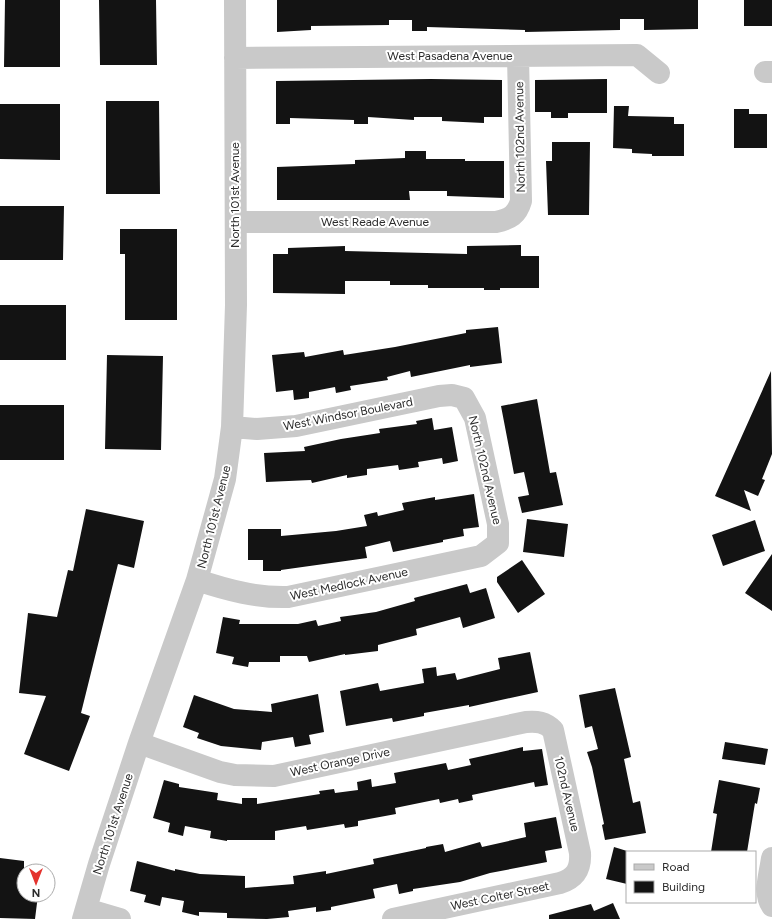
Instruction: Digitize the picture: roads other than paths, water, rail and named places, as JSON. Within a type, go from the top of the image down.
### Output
[{"type":"street","name":"North 101st Avenue","points":[[85,914],[139,743],[197,580],[226,479],[232,427],[236,305],[235,0]]},
{"type":"street","name":"West Pasadena Avenue","points":[[235,58],[637,55],[659,73]]},
{"type":"street","name":"North 102nd Avenue","points":[[513,216],[518,210],[521,201],[518,56]]},
{"type":"street","name":"West Reade Avenue","points":[[236,222],[496,222],[513,216]]},
{"type":"street","name":"West Windsor Boulevard","points":[[232,427],[277,428],[439,396],[452,395],[464,398]]},
{"type":"street","name":"North 102nd Avenue","points":[[464,398],[475,418],[498,524],[498,544]]},
{"type":"street","name":"West Medlock Avenue","points":[[197,580],[221,588],[257,595],[288,597],[481,556],[498,544]]},
{"type":"street","name":"West Orange Drive","points":[[139,743],[220,772],[235,775],[274,776],[526,722],[543,723]]},
{"type":"street","name":"102nd Avenue","points":[[543,723],[553,730],[580,853],[579,870]]},
{"type":"street","points":[[770,904],[767,890],[772,858]]},
{"type":"street","name":"West Colter Street","points":[[393,919],[560,883],[570,880],[579,870]]},
{"type":"street","points":[[85,914],[120,919]]}]
